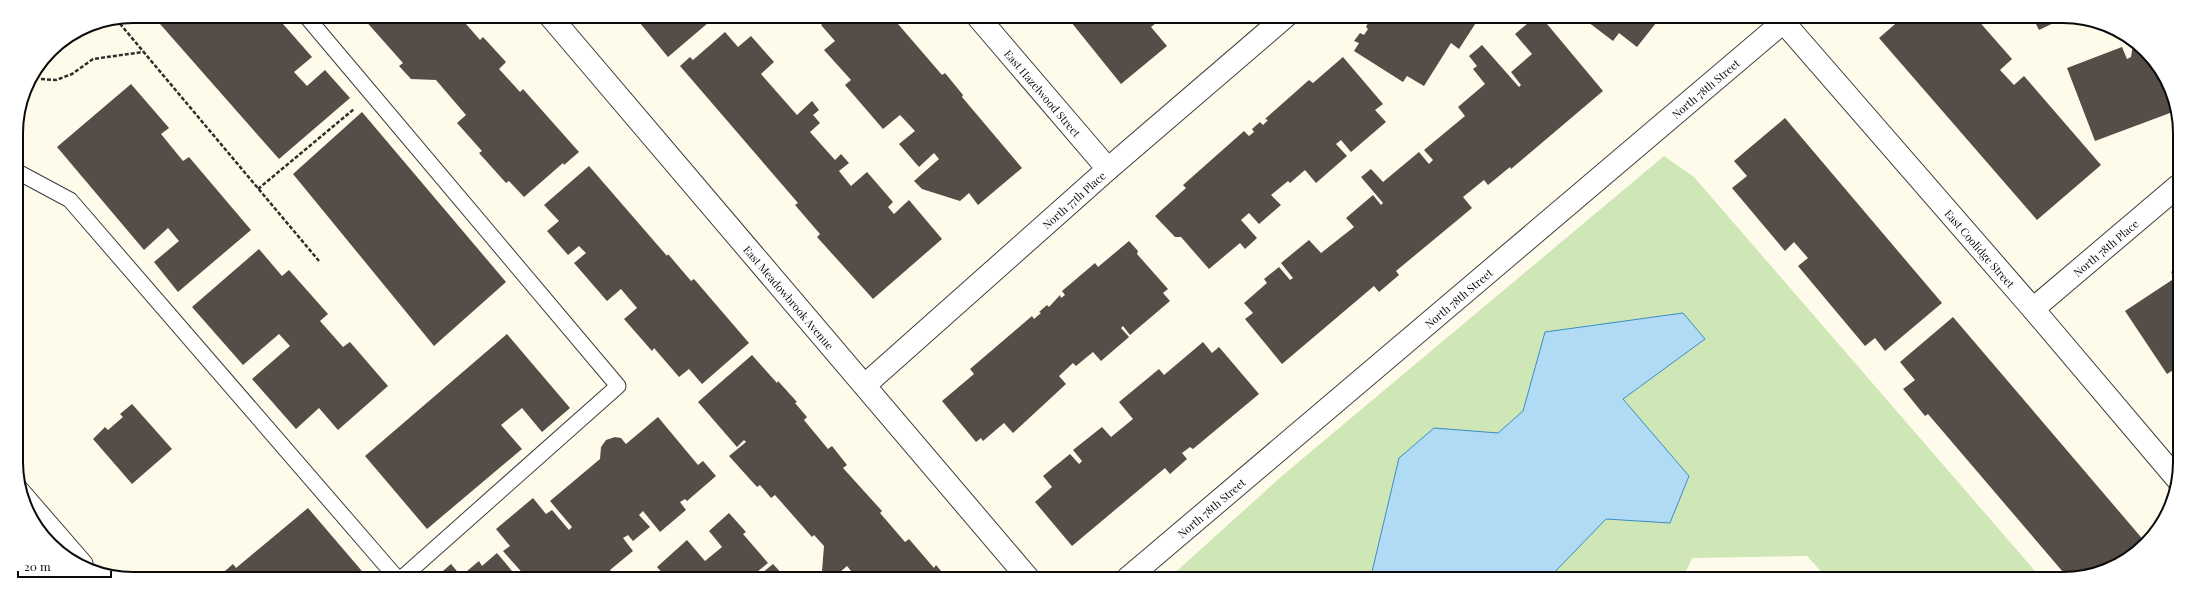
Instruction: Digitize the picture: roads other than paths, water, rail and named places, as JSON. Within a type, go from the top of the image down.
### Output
[{"type":"street","name":"East Meadowbrook Avenue","points":[[556,23],[865,384],[1023,572]]},
{"type":"street","name":"East Hazelwood Street","points":[[983,23],[1108,169]]},
{"type":"street","name":"North 77th Place","points":[[865,384],[1108,169],[1278,23]]},
{"type":"street","name":"North 78th Street","points":[[1135,572],[1779,23]]},
{"type":"street","name":"East Coolidge Street","points":[[1787,23],[2172,473]]},
{"type":"street","name":"North 78th Place","points":[[2033,309],[2173,190]]},
{"type":"lane","points":[[312,23],[618,386],[409,572]]},
{"type":"lane","points":[[23,175],[70,200],[392,572]]},
{"type":"lane","points":[[33,507],[82,560]]},
{"type":"water","points":[[1683,313],[1705,339],[1623,399],[1689,476],[1670,523],[1606,519],[1555,572],[1372,572],[1399,458],[1434,428],[1498,433],[1523,411],[1545,332]]}]
